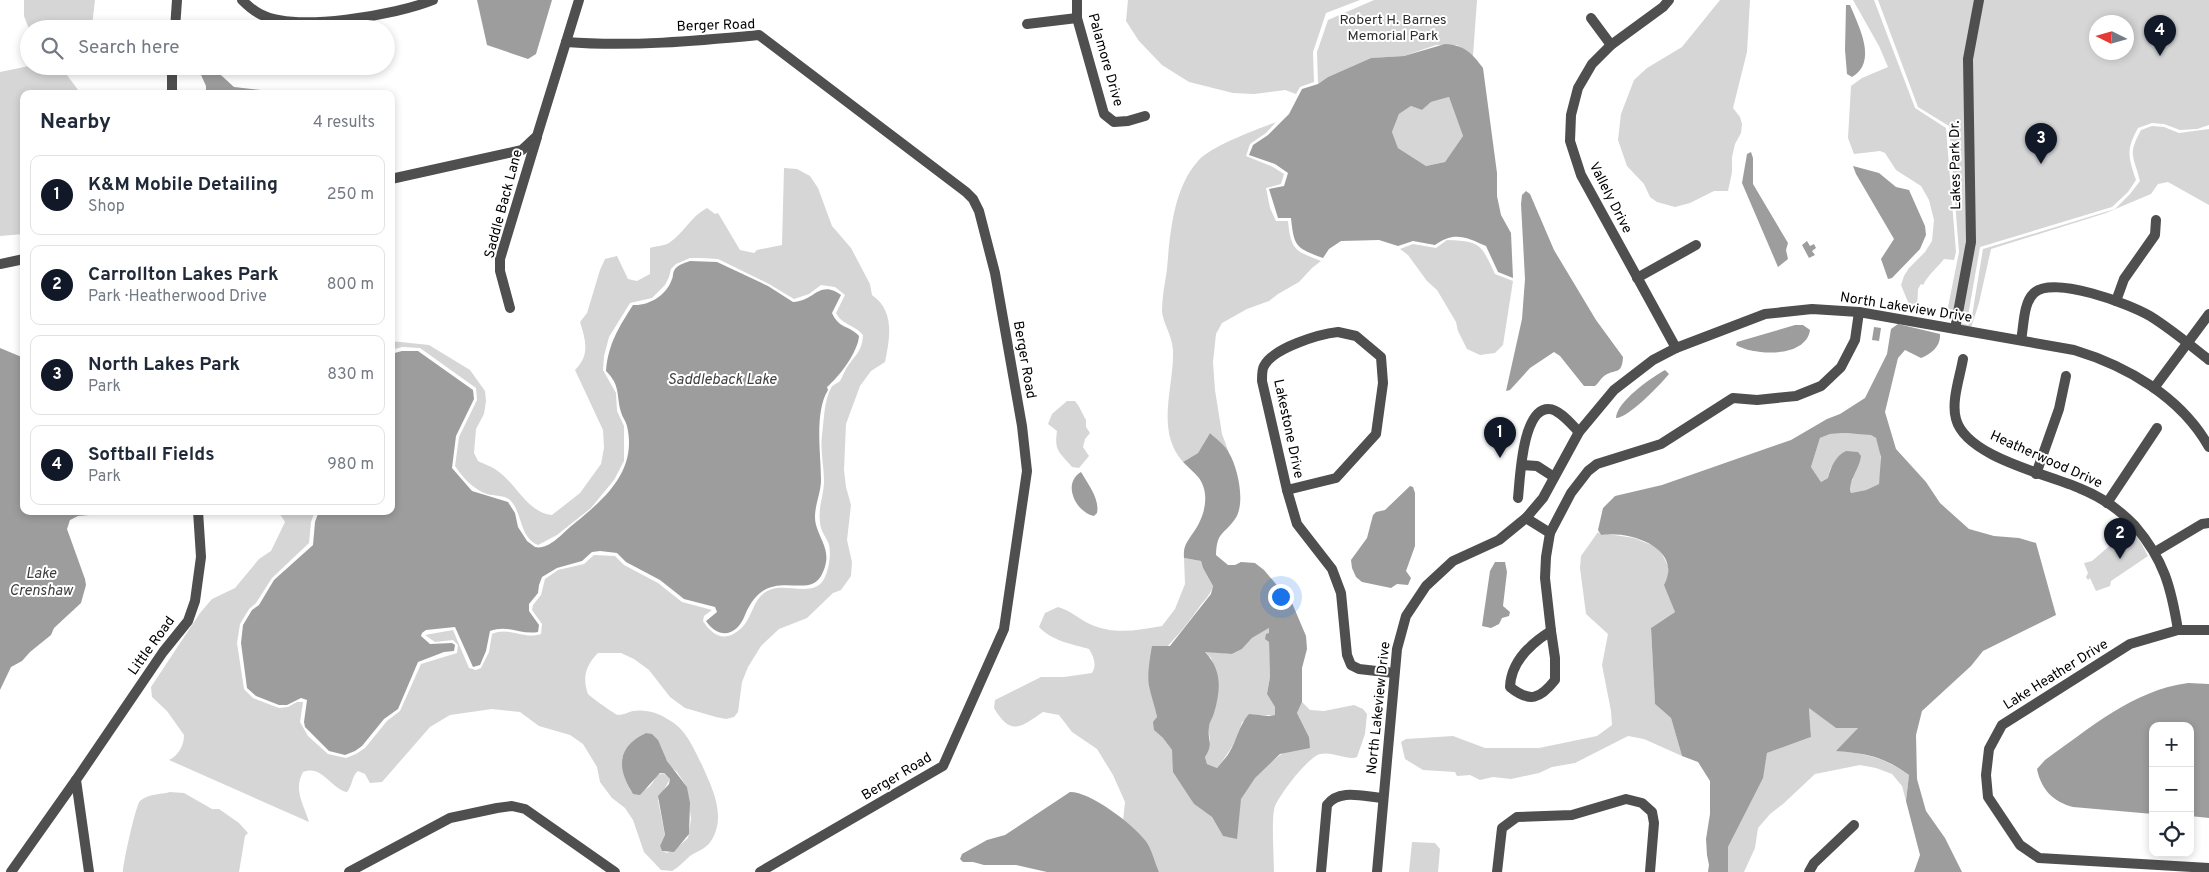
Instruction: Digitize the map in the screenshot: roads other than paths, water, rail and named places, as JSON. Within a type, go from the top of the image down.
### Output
[{"type":"street","points":[[175,20],[176,0]]},
{"type":"street","points":[[242,0],[261,15],[284,20]]},
{"type":"street","points":[[344,20],[434,0]]},
{"type":"street","name":"Saddle Back Lane","points":[[510,308],[500,271],[500,259],[579,0]]},
{"type":"street","name":"Palamore Drive","points":[[1077,0],[1077,18],[1104,114],[1114,122],[1145,116]]},
{"type":"street","name":"Vallely Drive","points":[[1669,0],[1663,7],[1611,45],[1592,64],[1578,88],[1571,115],[1570,141],[1581,175],[1676,348]]},
{"type":"street","name":"Lakes Park Dr.","points":[[1955,329],[1971,242],[1968,59],[1980,0]]},
{"type":"street","points":[[1027,24],[1077,18]]},
{"type":"street","points":[[1591,18],[1611,45]]},
{"type":"street","name":"Berger Road","points":[[566,42],[590,44],[698,40],[759,35],[973,199],[979,211],[995,273],[1022,426],[1027,477],[1004,629],[943,766],[760,872]]},
{"type":"street","points":[[172,75],[172,90]]},
{"type":"street","points":[[395,178],[522,150],[537,136]]},
{"type":"street","points":[[2116,301],[2124,279],[2155,235],[2156,220]]},
{"type":"street","points":[[1637,278],[1696,245]]},
{"type":"street","points":[[0,264],[20,260]]},
{"type":"street","points":[[2021,340],[2028,301],[2034,293],[2042,288],[2052,286],[2072,289],[2116,301],[2149,316],[2187,342],[2209,360]]},
{"type":"street","name":"North Lakeview Drive","points":[[1377,872],[1394,673],[1397,649],[1406,616],[1426,586],[1454,561],[1499,540],[1526,518],[1543,498],[1579,432],[1614,390],[1652,360],[1676,348],[1765,314],[1812,309],[1858,312],[2021,340],[2095,356],[2126,370],[2154,388],[2184,413],[2209,447]]},
{"type":"street","points":[[1551,631],[1530,646],[1516,666],[1510,687],[1518,694],[1531,697],[1542,695],[1555,680],[1555,658],[1545,578],[1546,557],[1550,533],[1571,493],[1588,471],[1597,464],[1661,444],[1732,398],[1758,400],[1796,396],[1821,386],[1841,367],[1855,340],[1858,312]]},
{"type":"street","points":[[2154,388],[2209,314]]},
{"type":"street","name":"Lakestone Drive","points":[[1287,490],[1336,478],[1376,434],[1383,383],[1381,357],[1356,336],[1338,332],[1322,334],[1274,354],[1263,366],[1262,381],[1287,490],[1297,524],[1332,569],[1341,593],[1347,655],[1352,665],[1359,670],[1394,673]]},
{"type":"street","name":"Heatherwood Drive","points":[[1963,359],[1955,408],[1956,419],[1961,430],[1969,439],[1989,452],[2036,474],[2078,488],[2107,503],[2134,525],[2155,552],[2172,590],[2178,630]]},
{"type":"street","points":[[2036,474],[2059,409],[2066,376]]},
{"type":"street","points":[[1518,498],[1527,432],[1533,419],[1542,410],[1549,408],[1555,410],[1579,432]]},
{"type":"street","points":[[2107,503],[2158,428]]},
{"type":"street","points":[[1522,465],[1536,466],[1554,477]]},
{"type":"street","name":"Little Road","points":[[11,872],[163,652],[188,620],[195,601],[201,557],[198,515]]},
{"type":"street","points":[[1526,518],[1550,533]]},
{"type":"street","points":[[2155,552],[2202,524],[2209,522]]},
{"type":"street","name":"Lake Heather Drive","points":[[2209,630],[2178,630],[2130,644],[2002,725],[1989,749],[1986,775],[1988,797],[2020,845],[2039,858],[2209,868]]},
{"type":"street","points":[[76,780],[89,872]]},
{"type":"street","points":[[1321,872],[1327,805],[1332,798],[1341,795],[1384,798]]},
{"type":"street","points":[[1497,872],[1502,828],[1517,817],[1572,815],[1626,799],[1642,802],[1652,812],[1654,823],[1650,872]]},
{"type":"street","points":[[349,872],[450,818],[512,806],[525,809],[615,872]]},
{"type":"street","points":[[1809,872],[1814,863],[1854,825]]},
{"type":"water","points":[[477,0],[552,0],[536,54],[528,59],[487,45]]},
{"type":"water","points":[[1846,5],[1850,5],[1861,33],[1865,53],[1864,63],[1860,71],[1852,77],[1847,74],[1845,50]]},
{"type":"water","points":[[1445,44],[1452,45],[1467,51],[1483,68],[1497,173],[1497,196],[1501,215],[1511,233],[1513,278],[1498,272],[1486,246],[1460,237],[1448,238],[1435,245],[1413,241],[1398,246],[1379,240],[1341,241],[1329,249],[1323,258],[1307,252],[1298,245],[1293,235],[1291,218],[1278,218],[1269,189],[1284,186],[1288,173],[1275,164],[1249,155],[1253,145],[1268,135],[1289,114],[1302,89],[1318,84],[1328,77],[1371,58],[1404,56]],"holes":[[[1449,97],[1463,136],[1445,162],[1426,166],[1398,148],[1392,132],[1399,114],[1411,106],[1422,110],[1431,102]]]},
{"type":"water","points":[[201,75],[221,75],[234,87],[261,90],[206,90]]},
{"type":"water","points":[[1751,152],[1753,158],[1753,184],[1788,243],[1786,250],[1788,259],[1778,267],[1742,183],[1747,154]]},
{"type":"water","points":[[1853,166],[1879,173],[1896,187],[1909,190],[1925,226],[1926,235],[1920,249],[1892,278],[1888,279],[1881,259],[1894,239]]},
{"type":"water","points":[[1526,191],[1530,194],[1554,250],[1596,320],[1623,357],[1621,367],[1617,371],[1604,376],[1595,386],[1584,386],[1560,356],[1554,352],[1530,368],[1510,390],[1506,391],[1522,319],[1525,279],[1521,204],[1522,195]]},
{"type":"water","points":[[1807,241],[1810,246],[1814,244],[1816,248],[1812,251],[1815,255],[1809,258],[1802,245]]},
{"type":"water","name":"Saddleback Lake","points":[[690,261],[717,262],[768,286],[793,302],[800,301],[822,290],[834,291],[841,295],[832,313],[838,322],[859,336],[847,364],[827,387],[828,390],[821,410],[819,433],[821,480],[815,519],[825,547],[826,559],[823,572],[817,581],[809,585],[776,586],[765,590],[754,599],[742,622],[733,631],[722,633],[716,631],[706,621],[717,612],[715,607],[684,599],[660,580],[626,562],[617,553],[592,552],[582,561],[557,568],[542,577],[538,593],[529,604],[529,611],[539,625],[538,632],[532,633],[508,629],[490,631],[486,651],[480,665],[473,667],[455,627],[426,630],[422,633],[421,636],[430,644],[452,643],[455,645],[454,651],[444,652],[418,662],[398,709],[384,719],[362,746],[345,755],[329,751],[305,727],[307,700],[301,698],[287,705],[279,705],[256,696],[247,688],[241,643],[243,625],[252,610],[259,605],[274,580],[313,545],[318,515],[395,515],[395,353],[418,351],[473,390],[474,399],[456,436],[452,468],[472,491],[508,502],[515,513],[518,527],[527,541],[535,547],[545,546],[558,538],[594,507],[615,484],[622,472],[627,458],[629,443],[627,426],[622,414],[616,386],[606,371],[609,352],[619,328],[633,305],[645,304],[662,295],[670,285],[675,269],[681,264]]},
{"type":"water","points":[[1898,324],[1940,334],[1937,346],[1925,356],[1921,358],[1905,350],[1898,358],[1885,412],[1896,449],[1926,482],[1940,503],[1969,529],[1994,536],[2019,538],[2036,543],[2056,615],[1983,651],[1971,666],[1922,711],[1916,735],[1917,779],[1926,811],[1945,838],[1962,872],[1914,872],[1920,855],[1906,801],[1909,775],[1875,757],[1836,751],[1858,728],[1836,728],[1809,708],[1811,737],[1767,753],[1763,778],[1728,847],[1728,872],[1708,872],[1706,839],[1710,814],[1710,781],[1698,762],[1682,756],[1671,718],[1655,704],[1651,628],[1675,612],[1664,585],[1668,572],[1667,561],[1650,544],[1639,539],[1613,534],[1601,535],[1598,530],[1603,508],[1615,496],[1662,485],[1791,440],[1827,419],[1840,414],[1865,398],[1887,354],[1891,329]],"holes":[[[1844,433],[1871,435],[1876,438],[1881,457],[1879,484],[1866,490],[1851,493],[1852,480],[1861,456],[1858,452],[1846,451],[1834,462],[1828,478],[1821,482],[1811,467],[1820,438],[1830,434]]]},
{"type":"water","points":[[1795,325],[1803,325],[1810,330],[1806,339],[1799,346],[1790,350],[1779,352],[1755,351],[1736,345],[1737,342]]},
{"type":"water","points":[[1874,327],[1881,328],[1879,341],[1872,340]]},
{"type":"water","name":"Lake Crenshaw","points":[[0,348],[20,356],[20,515],[89,515],[78,516],[70,520],[67,529],[85,579],[86,585],[81,603],[54,628],[51,635],[22,661],[11,667],[0,690]]},
{"type":"water","points":[[1665,370],[1669,374],[1651,393],[1628,413],[1616,418],[1622,405],[1628,398],[1644,384]]},
{"type":"water","points":[[1210,433],[1229,453],[1240,486],[1238,512],[1235,519],[1221,534],[1216,555],[1228,565],[1235,565],[1241,562],[1255,563],[1264,570],[1292,603],[1306,636],[1307,649],[1302,668],[1302,702],[1297,713],[1309,737],[1310,748],[1280,754],[1255,778],[1241,799],[1237,839],[1223,836],[1212,817],[1194,804],[1173,772],[1172,750],[1154,730],[1153,722],[1157,717],[1148,682],[1152,646],[1170,646],[1211,594],[1213,586],[1201,561],[1184,558],[1187,542],[1197,527],[1205,506],[1203,485],[1199,478],[1183,462],[1198,453]],"holes":[[[1269,628],[1269,633],[1266,634],[1265,639],[1269,642],[1270,677],[1267,694],[1275,707],[1275,715],[1249,714],[1225,759],[1217,768],[1207,764],[1205,757],[1210,745],[1209,725],[1219,688],[1215,666],[1205,652],[1232,654],[1242,649],[1252,638]]]},
{"type":"water","points":[[1081,472],[1097,502],[1097,513],[1094,516],[1082,510],[1074,497],[1072,484],[1075,477]]},
{"type":"water","points":[[1410,486],[1413,487],[1415,493],[1415,546],[1406,571],[1411,578],[1408,585],[1397,584],[1391,588],[1362,582],[1356,577],[1351,560],[1367,538],[1373,515],[1376,512],[1385,510]]},
{"type":"water","points":[[1495,562],[1505,562],[1507,572],[1503,606],[1510,612],[1509,616],[1502,618],[1499,624],[1491,628],[1482,626],[1490,571]]},
{"type":"water","points":[[2188,683],[2209,684],[2209,818],[2194,816],[2194,722],[2149,722],[2149,814],[2073,807],[2060,802],[2049,794],[2041,783],[2037,769],[2045,760],[2112,712],[2130,702],[2168,687]]},
{"type":"water","points":[[646,733],[652,734],[658,740],[667,761],[687,787],[690,803],[689,834],[674,852],[662,851],[660,846],[665,835],[658,796],[669,784],[670,779],[664,773],[660,773],[640,795],[633,794],[624,776],[622,759],[624,752],[629,745]]},
{"type":"water","points":[[1070,792],[1089,797],[1110,810],[1139,833],[1151,851],[1159,872],[1047,872],[1016,865],[984,865],[963,862],[960,859],[962,854],[987,840],[1005,835]]},
{"type":"place","name":"Softball Fields","points":[[2160,56]]},
{"type":"place","name":"North Lakes Park","points":[[2041,164]]},
{"type":"place","name":"K&M Mobile Detailing","points":[[1500,458]]},
{"type":"place","name":"Carrollton Lakes Park","points":[[2120,559]]},
{"type":"park label","name":"Robert H. Barnes Memorial Park","points":[[1393,28]]}]
